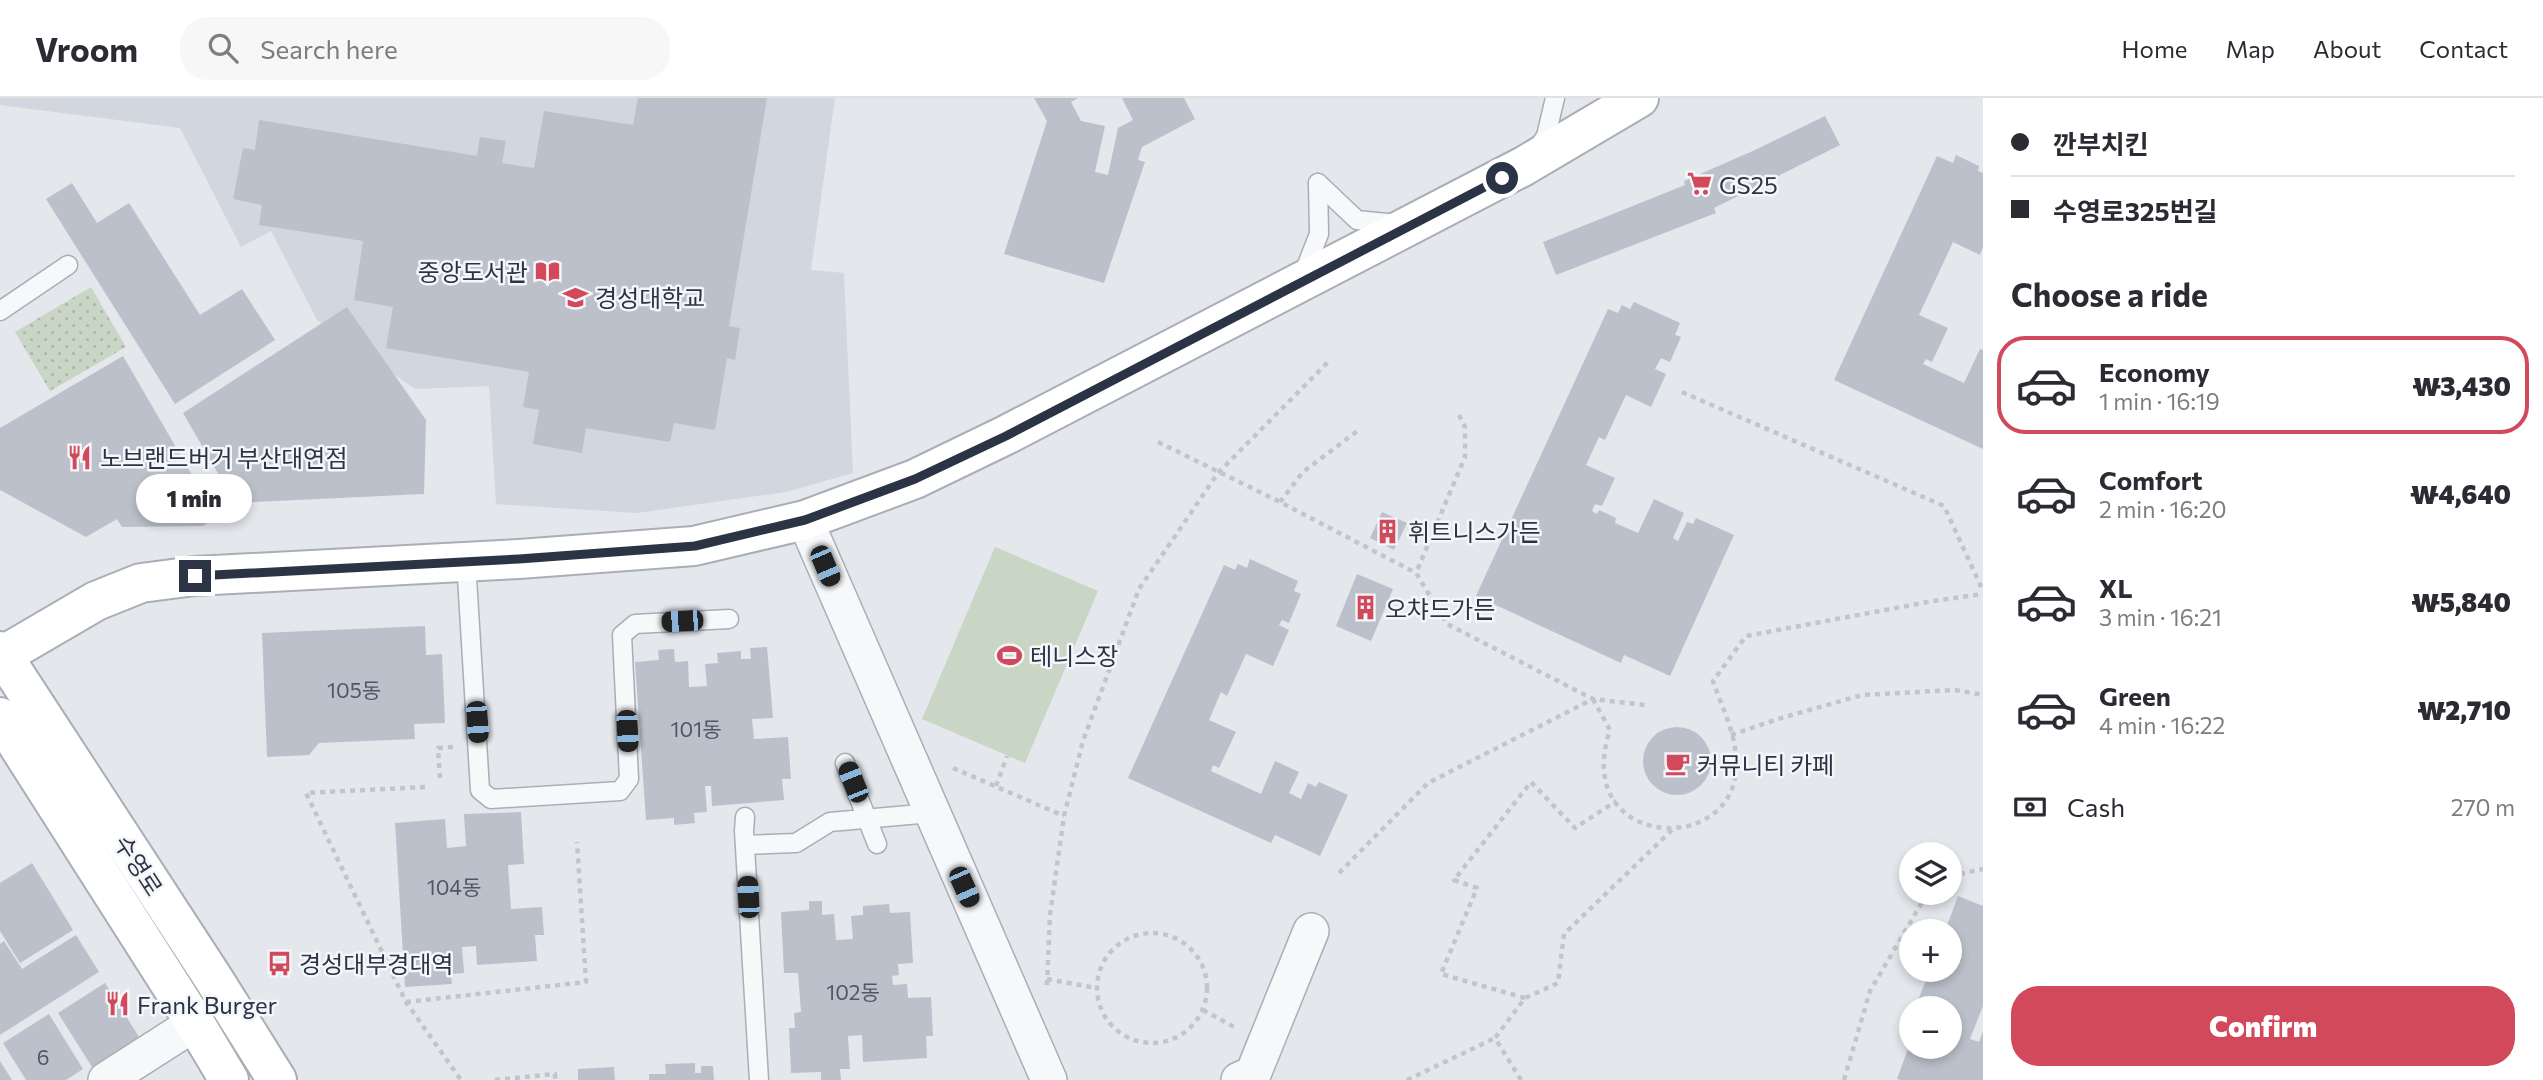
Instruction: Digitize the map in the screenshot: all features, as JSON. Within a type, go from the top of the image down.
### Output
[{"type":"street","points":[[1,654],[96,601],[141,583],[195,576],[695,546],[805,520],[926,474],[1006,436],[1524,166],[1639,98]]},
{"type":"street","points":[[805,520],[906,749],[1041,1079]]},
{"type":"street","name":"수영로","points":[[1,654],[277,1080]]},
{"type":"street","name":"수영로","points":[[0,717],[229,1080]]},
{"type":"street","points":[[1239,1080],[1253,1074],[1311,931]]},
{"type":"street","points":[[106,1080],[195,1023]]},
{"type":"lane","points":[[1524,166],[1546,136],[1555,98]]},
{"type":"lane","points":[[1300,283],[1319,234],[1318,183],[1357,220],[1411,225]]},
{"type":"lane","points":[[0,311],[68,265]]},
{"type":"lane","points":[[466,561],[480,790],[491,799],[620,791],[629,779],[622,635],[635,624],[729,619]]},
{"type":"lane","points":[[845,763],[877,844]]},
{"type":"lane","points":[[745,845],[796,843],[830,822],[931,813]]},
{"type":"lane","points":[[745,817],[759,1080]]},
{"type":"path","points":[[1047,992],[1050,915],[1064,816],[1083,741],[1139,589],[1218,473],[1328,362]]},
{"type":"path","points":[[1593,699],[1610,730],[1603,751],[1604,772],[1610,793],[1623,811],[1643,824],[1665,830],[1688,827],[1708,817],[1724,801],[1734,780],[1736,758],[1713,681],[1746,636],[1983,593],[1944,506],[1682,392]]},
{"type":"path","points":[[1416,573],[1465,457],[1465,427],[1459,415]]},
{"type":"path","points":[[1280,502],[1303,472],[1360,429]]},
{"type":"path","points":[[1158,442],[1416,573],[1447,624],[1593,699],[1645,705]]},
{"type":"path","points":[[1731,735],[1862,695],[1955,690],[1983,695]]},
{"type":"path","points":[[1339,873],[1428,783],[1593,699]]},
{"type":"path","points":[[438,748],[440,778]]},
{"type":"path","points":[[906,749],[1064,816]]},
{"type":"path","points":[[996,786],[1007,756]]},
{"type":"path","points":[[1525,998],[1441,974],[1477,888],[1454,880],[1531,782],[1575,828],[1616,801]]},
{"type":"path","points":[[425,787],[306,793],[406,1002],[461,1080]]},
{"type":"path","points":[[1407,1080],[1495,1038],[1525,998],[1558,983],[1564,934],[1673,829]]},
{"type":"path","points":[[406,1002],[586,982],[577,842]]},
{"type":"path","points":[[1962,873],[1983,869]]},
{"type":"path","points":[[1843,1080],[1870,991],[1920,905]]},
{"type":"path","points":[[1154,932],[1171,935],[1186,944],[1198,957],[1206,973],[1208,991],[1203,1010],[1193,1026],[1178,1037],[1160,1043],[1141,1042],[1123,1035],[1109,1023],[1099,1006],[1096,988],[1099,970],[1108,954],[1120,942],[1136,934],[1154,932]]},
{"type":"path","points":[[1047,979],[1096,988]]},
{"type":"path","points":[[1203,1010],[1237,1028]]},
{"type":"path","points":[[1495,1038],[1521,1080]]},
{"type":"path","points":[[495,1080],[555,1074],[555,1080]]},
{"type":"shaded area","name":"경성대학교","points":[[0,98],[835,98],[811,270],[844,273],[853,473],[786,492],[637,513],[496,504],[489,386],[415,389],[317,320],[271,231],[241,247],[180,128],[0,105]]},
{"type":"green space","points":[[91,287],[126,347],[50,391],[15,332]]},
{"type":"green space","name":"테니스장","points":[[995,547],[1098,591],[1025,763],[922,719]]},
{"type":"building","name":"중앙도서관","points":[[638,98],[767,98],[729,326],[740,328],[735,360],[727,358],[715,430],[674,423],[670,442],[586,428],[582,453],[533,444],[539,410],[523,407],[529,372],[386,348],[393,307],[354,300],[363,241],[259,225],[262,205],[233,199],[243,148],[255,150],[259,120],[477,156],[480,137],[506,141],[502,163],[534,168],[544,111],[633,125]]},
{"type":"building","points":[[1034,98],[1078,98],[1071,102],[1081,121],[1105,126],[1095,172],[1108,175],[1118,128],[1133,120],[1122,98],[1184,98],[1195,119],[1142,147],[1138,160],[1145,162],[1104,283],[1004,254],[1047,121]]},
{"type":"building","points":[[1825,116],[1840,145],[1714,208],[1716,213],[1556,275],[1543,242],[1685,185],[1684,181]]},
{"type":"building","points":[[1956,155],[1979,166],[1978,171],[1983,173],[1983,247],[1980,255],[1953,242],[1919,315],[1948,328],[1932,362],[1926,359],[1923,364],[1964,383],[1980,349],[1983,350],[1983,449],[1834,380],[1937,156],[1953,163]]},
{"type":"building","points":[[72,183],[97,223],[129,203],[200,315],[242,289],[275,340],[175,404],[46,199]]},
{"type":"building","points":[[1634,302],[1680,323],[1675,335],[1681,337],[1670,362],[1661,358],[1655,369],[1666,374],[1651,407],[1626,395],[1605,440],[1599,437],[1586,465],[1615,478],[1602,506],[1595,504],[1592,511],[1597,514],[1599,510],[1616,518],[1615,523],[1638,533],[1654,499],[1684,513],[1673,538],[1678,541],[1687,522],[1693,524],[1696,518],[1734,535],[1670,676],[1624,655],[1621,663],[1476,596],[1608,309],[1618,313],[1622,305],[1630,309]]},
{"type":"building","points":[[347,307],[426,420],[424,494],[235,503],[183,413]]},
{"type":"building","points":[[123,356],[217,518],[202,526],[122,527],[117,519],[86,537],[0,490],[0,428]]},
{"type":"building","name":"휘트니스가든","points":[[1382,512],[1407,523],[1394,550],[1370,538]]},
{"type":"building","points":[[1250,559],[1298,581],[1294,591],[1301,594],[1289,623],[1282,620],[1279,625],[1289,630],[1273,666],[1246,654],[1227,696],[1221,692],[1209,720],[1236,732],[1219,768],[1213,765],[1211,771],[1261,794],[1275,761],[1299,772],[1289,793],[1301,799],[1308,783],[1316,787],[1319,782],[1348,795],[1320,856],[1275,835],[1271,843],[1128,778],[1224,565],[1235,570],[1238,564],[1247,568]]},
{"type":"building","name":"오챠드가든","points":[[1357,574],[1393,589],[1371,641],[1336,626]]},
{"type":"building","points":[[425,626],[426,655],[442,654],[445,723],[414,724],[415,739],[319,743],[309,755],[267,757],[262,633]]},
{"type":"building","points":[[767,647],[773,718],[752,719],[754,739],[788,737],[791,779],[782,779],[784,800],[712,806],[711,786],[705,786],[707,812],[694,813],[695,823],[674,825],[674,818],[646,820],[635,662],[659,660],[658,650],[674,649],[675,662],[688,661],[689,687],[707,686],[705,664],[718,663],[717,653],[741,651],[741,659],[751,659],[750,648]]},
{"type":"building","name":"커뮤니티 카페","points":[[1670,727],[1684,727],[1696,732],[1706,742],[1711,761],[1706,780],[1696,790],[1684,795],[1670,795],[1658,790],[1648,780],[1643,768],[1643,754],[1648,742],[1658,732]]},
{"type":"building","points":[[521,812],[524,864],[508,865],[511,909],[542,907],[544,935],[535,935],[537,961],[477,965],[476,946],[462,947],[464,973],[451,974],[452,984],[405,987],[395,823],[445,819],[447,848],[466,846],[464,814]]},
{"type":"building","points":[[32,863],[73,930],[20,963],[0,931],[0,883]]},
{"type":"building","points":[[1962,898],[1983,906],[1983,1006],[1970,1039],[1979,1042],[1983,1031],[1983,1080],[1897,1079],[1904,1059],[1962,1059],[1962,996],[1920,996],[1925,982],[1962,982],[1962,919],[1949,919],[1955,905],[1962,905]]},
{"type":"building","points":[[809,901],[822,901],[822,915],[834,914],[836,940],[853,939],[851,916],[863,915],[863,906],[889,904],[890,913],[910,912],[913,963],[898,964],[899,975],[892,976],[893,985],[907,984],[908,998],[931,997],[933,1036],[926,1036],[927,1058],[863,1062],[862,1035],[848,1036],[850,1069],[840,1069],[841,1080],[821,1080],[821,1072],[791,1073],[789,1028],[795,1028],[794,1013],[801,1012],[798,973],[784,973],[781,912],[809,910]]},
{"type":"building","points":[[76,935],[99,972],[0,1035],[0,944],[4,941],[22,969]]},
{"type":"building","points":[[105,983],[139,1037],[92,1067],[58,1013]]},
{"type":"building","points":[[49,1014],[83,1069],[66,1080],[26,1080],[3,1043]]},
{"type":"building","points":[[0,1061],[12,1080],[0,1080]]},
{"type":"building","points":[[695,1063],[695,1073],[701,1073],[701,1066],[713,1066],[714,1080],[649,1080],[649,1074],[666,1074],[665,1064]]},
{"type":"building","points":[[614,1067],[615,1080],[578,1080],[578,1069]]},
{"type":"place","name":"GS25","points":[[1699,184]]},
{"type":"place","name":"중앙도서관","points":[[548,271]]},
{"type":"place","name":"경성대학교","points":[[575,297]]},
{"type":"place","name":"노브랜드버거 부산대연점","points":[[80,457]]},
{"type":"place","name":"휘트니스가든","points":[[1388,531]]},
{"type":"place","name":"오챠드가든","points":[[1365,608]]},
{"type":"place","name":"테니스장","points":[[1010,655]]},
{"type":"place","name":"커뮤니티 카페","points":[[1677,764]]},
{"type":"place","name":"경성대부경대역","points":[[279,963]]},
{"type":"place","name":"Frank Burger","points":[[117,1004]]},
{"type":"route","points":[[195,576],[519,559],[695,546],[805,520],[915,479],[1006,436],[1502,178]]}]
